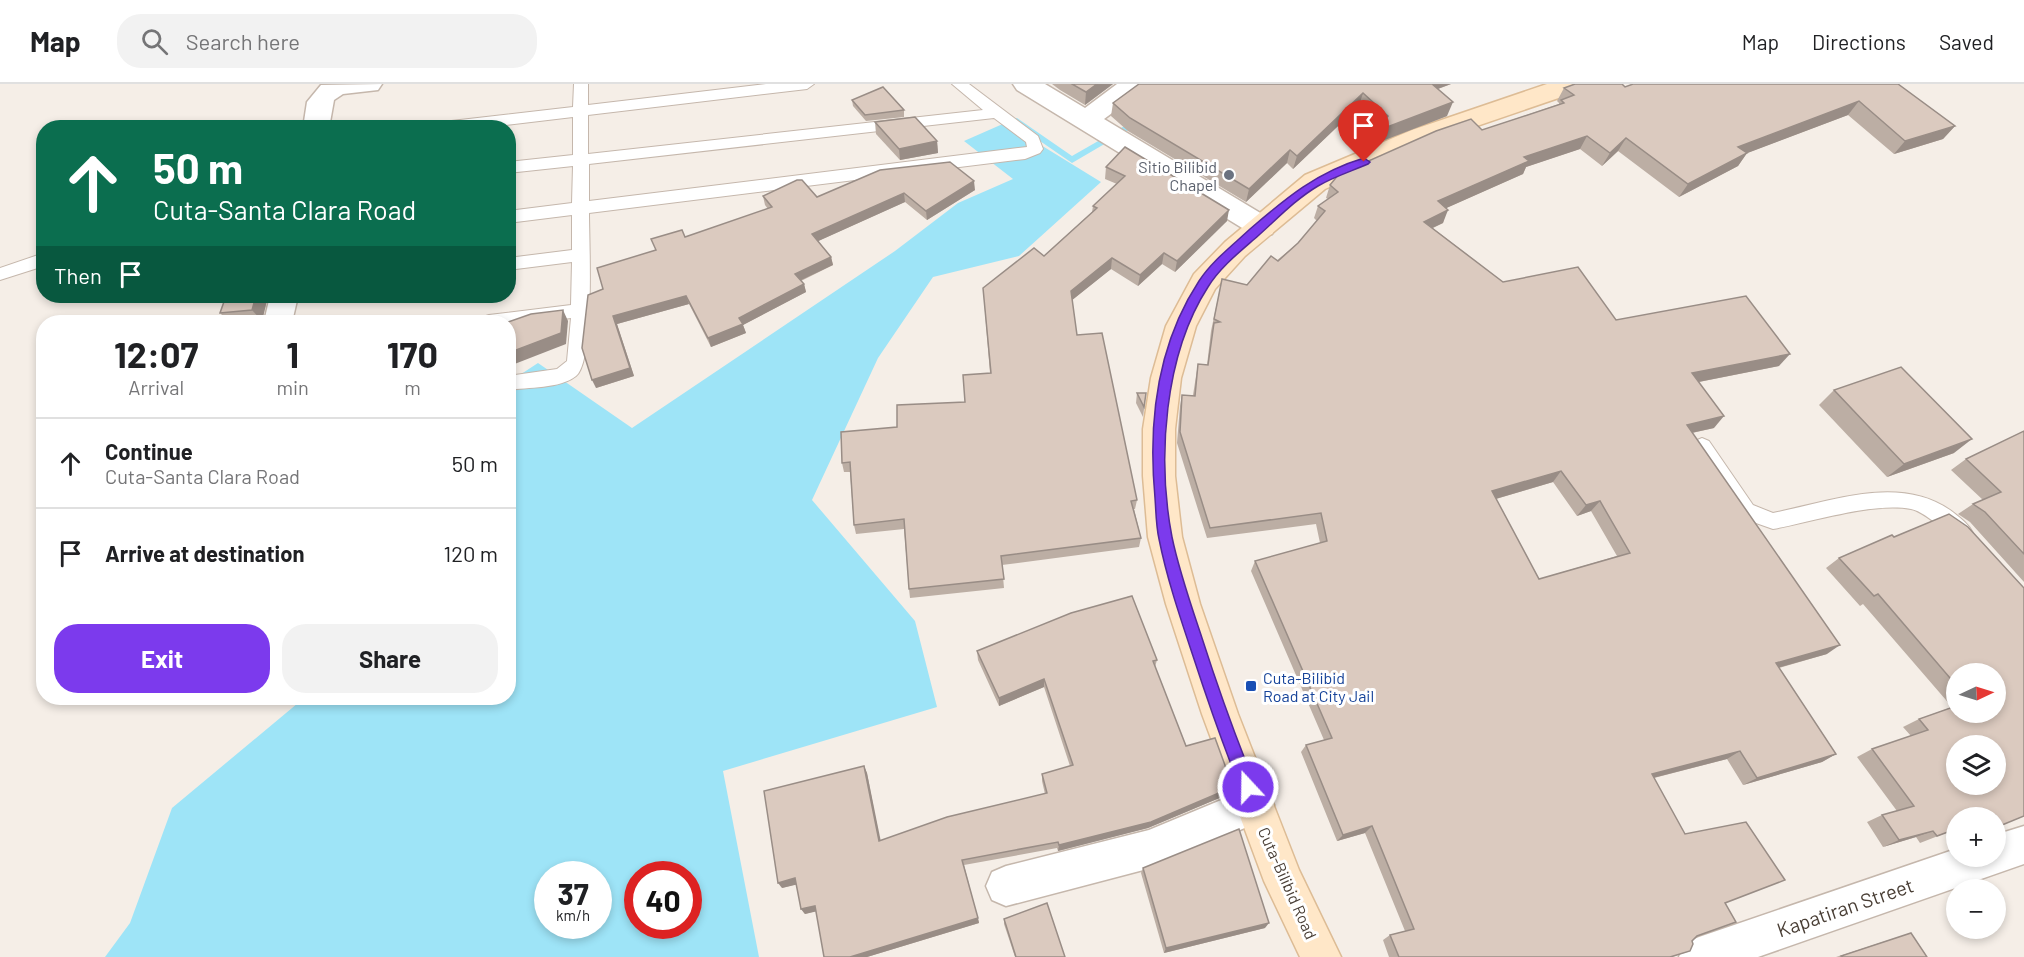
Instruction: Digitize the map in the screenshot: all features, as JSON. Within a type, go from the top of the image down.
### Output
[{"type":"street","points":[[317,120],[321,99],[326,94],[342,87],[369,84]]},
{"type":"street","points":[[1026,84],[1262,227]]},
{"type":"street","points":[[1097,126],[1134,84]]},
{"type":"street","name":"Cuta-Bilibid Road","points":[[1321,957],[1284,881],[1220,714],[1183,604],[1165,537],[1159,429],[1166,378],[1181,326],[1204,282],[1235,249],[1315,182],[1421,136],[1573,84]]},
{"type":"street","points":[[1006,886],[1151,849],[1222,817],[1255,805]]},
{"type":"street","name":"Kapatiran Street","points":[[2006,851],[2024,845]]},
{"type":"street","name":"Kapatiran Street","points":[[1699,957],[1961,867]]},
{"type":"lane","points":[[516,382],[560,376],[570,371],[576,363],[580,310],[581,84]]},
{"type":"lane","points":[[503,120],[807,84]]},
{"type":"lane","points":[[516,216],[1025,154],[1035,149],[1033,140],[958,84]]},
{"type":"lane","points":[[516,167],[997,113]]},
{"type":"lane","points":[[516,263],[580,255]]},
{"type":"lane","points":[[0,274],[36,262]]},
{"type":"lane","points":[[516,318],[580,310]]},
{"type":"lane","points":[[1702,446],[1746,511],[1760,518],[1773,521],[1888,500],[1910,500],[1927,506],[1953,524],[1977,547]]},
{"type":"water","points":[[1005,123],[1101,182],[1019,256],[933,277],[878,358],[812,500],[915,621],[937,707],[723,771],[759,957],[105,957],[130,923],[172,808],[296,705],[516,705],[516,377],[538,363],[632,428],[895,251],[958,203],[1013,179],[964,141]]},
{"type":"building","points":[[1072,84],[1097,84],[1086,92]]},
{"type":"building","points":[[1139,84],[1432,84],[1453,102],[1374,132],[1388,116],[1363,93],[1297,156],[1290,150],[1249,189],[1130,118],[1113,103]]},
{"type":"building","points":[[1575,84],[1622,84],[1625,87],[1633,84],[1898,84],[1955,126],[1905,141],[1859,101],[1738,147],[1747,153],[1688,184],[1626,138],[1610,153],[1587,136],[1524,157],[1529,161],[1438,201],[1448,210],[1424,222],[1503,282],[1578,267],[1616,320],[1746,296],[1790,354],[1692,373],[1724,416],[1687,425],[1840,645],[1776,663],[1836,754],[1757,778],[1740,751],[1652,774],[1685,834],[1746,822],[1785,880],[1725,903],[1736,922],[1697,936],[1692,941],[1690,951],[1670,957],[1399,957],[1390,935],[1414,929],[1372,826],[1343,835],[1306,745],[1332,738],[1255,561],[1327,541],[1321,513],[1210,528],[1180,432],[1182,395],[1195,396],[1198,364],[1208,365],[1214,323],[1220,322],[1214,319],[1222,279],[1247,285],[1271,256],[1278,261],[1298,243],[1325,211],[1318,206],[1338,192],[1330,185],[1339,174],[1436,131],[1471,119],[1482,130],[1564,103],[1561,100],[1574,95],[1564,88]],"holes":[[[1561,471],[1586,505],[1600,501],[1630,553],[1539,579],[1492,491]]]},
{"type":"building","points":[[883,87],[904,110],[865,115],[852,100]]},
{"type":"building","points":[[915,117],[937,141],[899,149],[875,122]]},
{"type":"building","points":[[1125,147],[1229,210],[1177,261],[1164,253],[1140,275],[1112,258],[1071,291],[1077,335],[1102,333],[1137,500],[1131,501],[1141,538],[1001,556],[1004,579],[909,589],[904,519],[854,525],[850,462],[842,463],[841,432],[897,427],[897,405],[965,402],[963,375],[991,373],[983,288],[1034,248],[1044,256],[1097,208],[1093,206],[1125,176],[1106,167]]},
{"type":"building","points":[[950,162],[974,181],[926,211],[904,193],[812,234],[831,257],[795,274],[804,284],[739,318],[743,324],[708,338],[686,296],[613,316],[630,368],[592,380],[582,348],[588,295],[603,289],[597,268],[656,250],[651,239],[682,230],[685,237],[772,207],[763,196],[797,180],[802,180],[817,197],[880,170]]},
{"type":"building","points":[[224,303],[254,303],[252,310],[220,313]]},
{"type":"building","points":[[563,310],[561,333],[516,350],[516,319],[531,314]]},
{"type":"building","points":[[1901,367],[1972,439],[1904,464],[1834,390]]},
{"type":"building","points":[[1137,393],[1146,393],[1144,407]]},
{"type":"building","points":[[2024,431],[2024,554],[1985,512],[1973,504],[2001,492],[1966,459]]},
{"type":"building","points":[[1949,514],[1968,527],[2024,588],[2024,816],[2006,823],[2006,807],[1946,807],[1946,833],[1937,836],[1933,831],[1899,840],[1882,815],[1914,806],[1872,749],[1928,730],[1919,719],[1946,710],[1946,723],[2006,723],[2006,663],[1946,663],[1946,673],[1878,594],[1874,596],[1839,558],[1892,535],[1894,537]]},
{"type":"building","points":[[1132,596],[1157,660],[1153,661],[1186,746],[1215,738],[1233,787],[1151,822],[1059,845],[1058,842],[962,860],[978,918],[850,957],[824,957],[815,906],[801,909],[795,878],[778,883],[764,791],[864,766],[879,841],[947,817],[1047,793],[1042,774],[1073,765],[1044,679],[999,698],[977,651],[1071,613]]},
{"type":"building","points":[[1239,829],[1269,923],[1166,948],[1143,868]]},
{"type":"building","points":[[1047,903],[1065,957],[1016,957],[1004,919]]},
{"type":"building","points":[[1911,933],[1927,957],[1841,956]]},
{"type":"waterway","points":[[1017,121],[1072,160],[1138,122]]},
{"type":"place","name":"Sitio Bilibid Chapel","points":[[1229,175]]},
{"type":"place","name":"Cuta-Bilibid Road at City Jail","points":[[1251,686]]},
{"type":"route","points":[[1248,787],[1220,714],[1183,604],[1165,537],[1159,429],[1166,378],[1181,326],[1204,282],[1235,249],[1315,182],[1364,162]]}]
